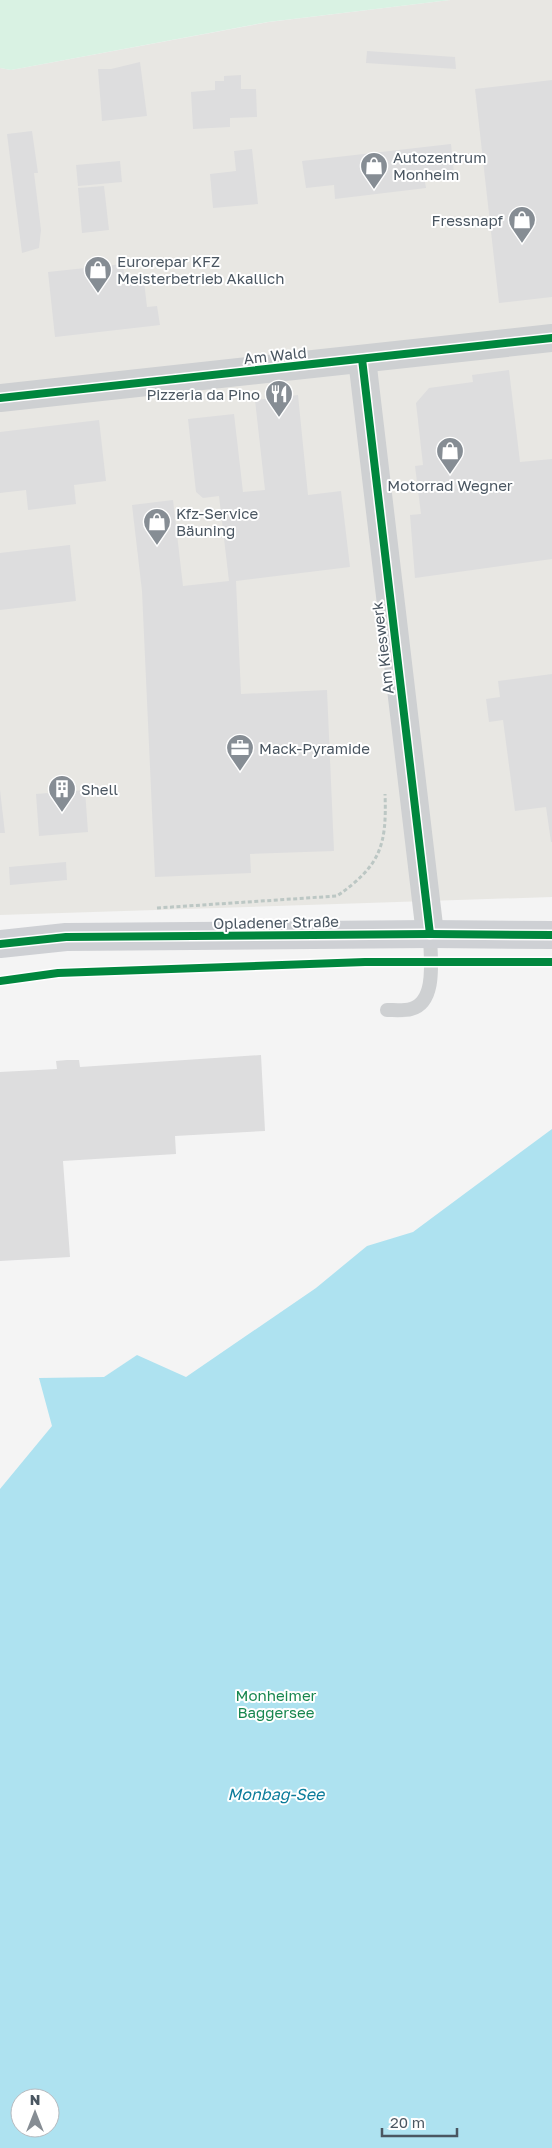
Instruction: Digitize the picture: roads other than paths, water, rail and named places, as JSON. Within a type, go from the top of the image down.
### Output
[{"type":"street","name":"Am Wald","points":[[0,398],[552,338]]},
{"type":"street","name":"Am Kieswerk","points":[[362,359],[430,934]]},
{"type":"street","name":"Opladener Straße","points":[[0,944],[66,938],[430,934],[552,935]]},
{"type":"lane","points":[[387,1010],[410,1010],[420,1005],[428,995],[430,934]]},
{"type":"water","name":"Monbag-See","points":[[552,1129],[552,2148],[0,2148],[0,1489],[52,1426],[39,1378],[104,1377],[137,1355],[186,1377],[316,1288],[367,1246],[413,1232]]},
{"type":"place","name":"Autozentrum Monheim","points":[[374,190]]},
{"type":"place","name":"Fressnapf","points":[[522,244]]},
{"type":"place","name":"Eurorepar KFZ Meisterbetrieb Akallich","points":[[98,294]]},
{"type":"place","name":"Pizzeria da Pino","points":[[279,418]]},
{"type":"place","name":"Motorrad Wegner","points":[[450,475]]},
{"type":"place","name":"Kfz-Service Bäuning","points":[[157,546]]},
{"type":"place","name":"Mack-Pyramide","points":[[240,772]]},
{"type":"place","name":"Shell","points":[[62,813]]},
{"type":"park label","name":"Monheimer Baggersee","points":[[276,1704]]}]
